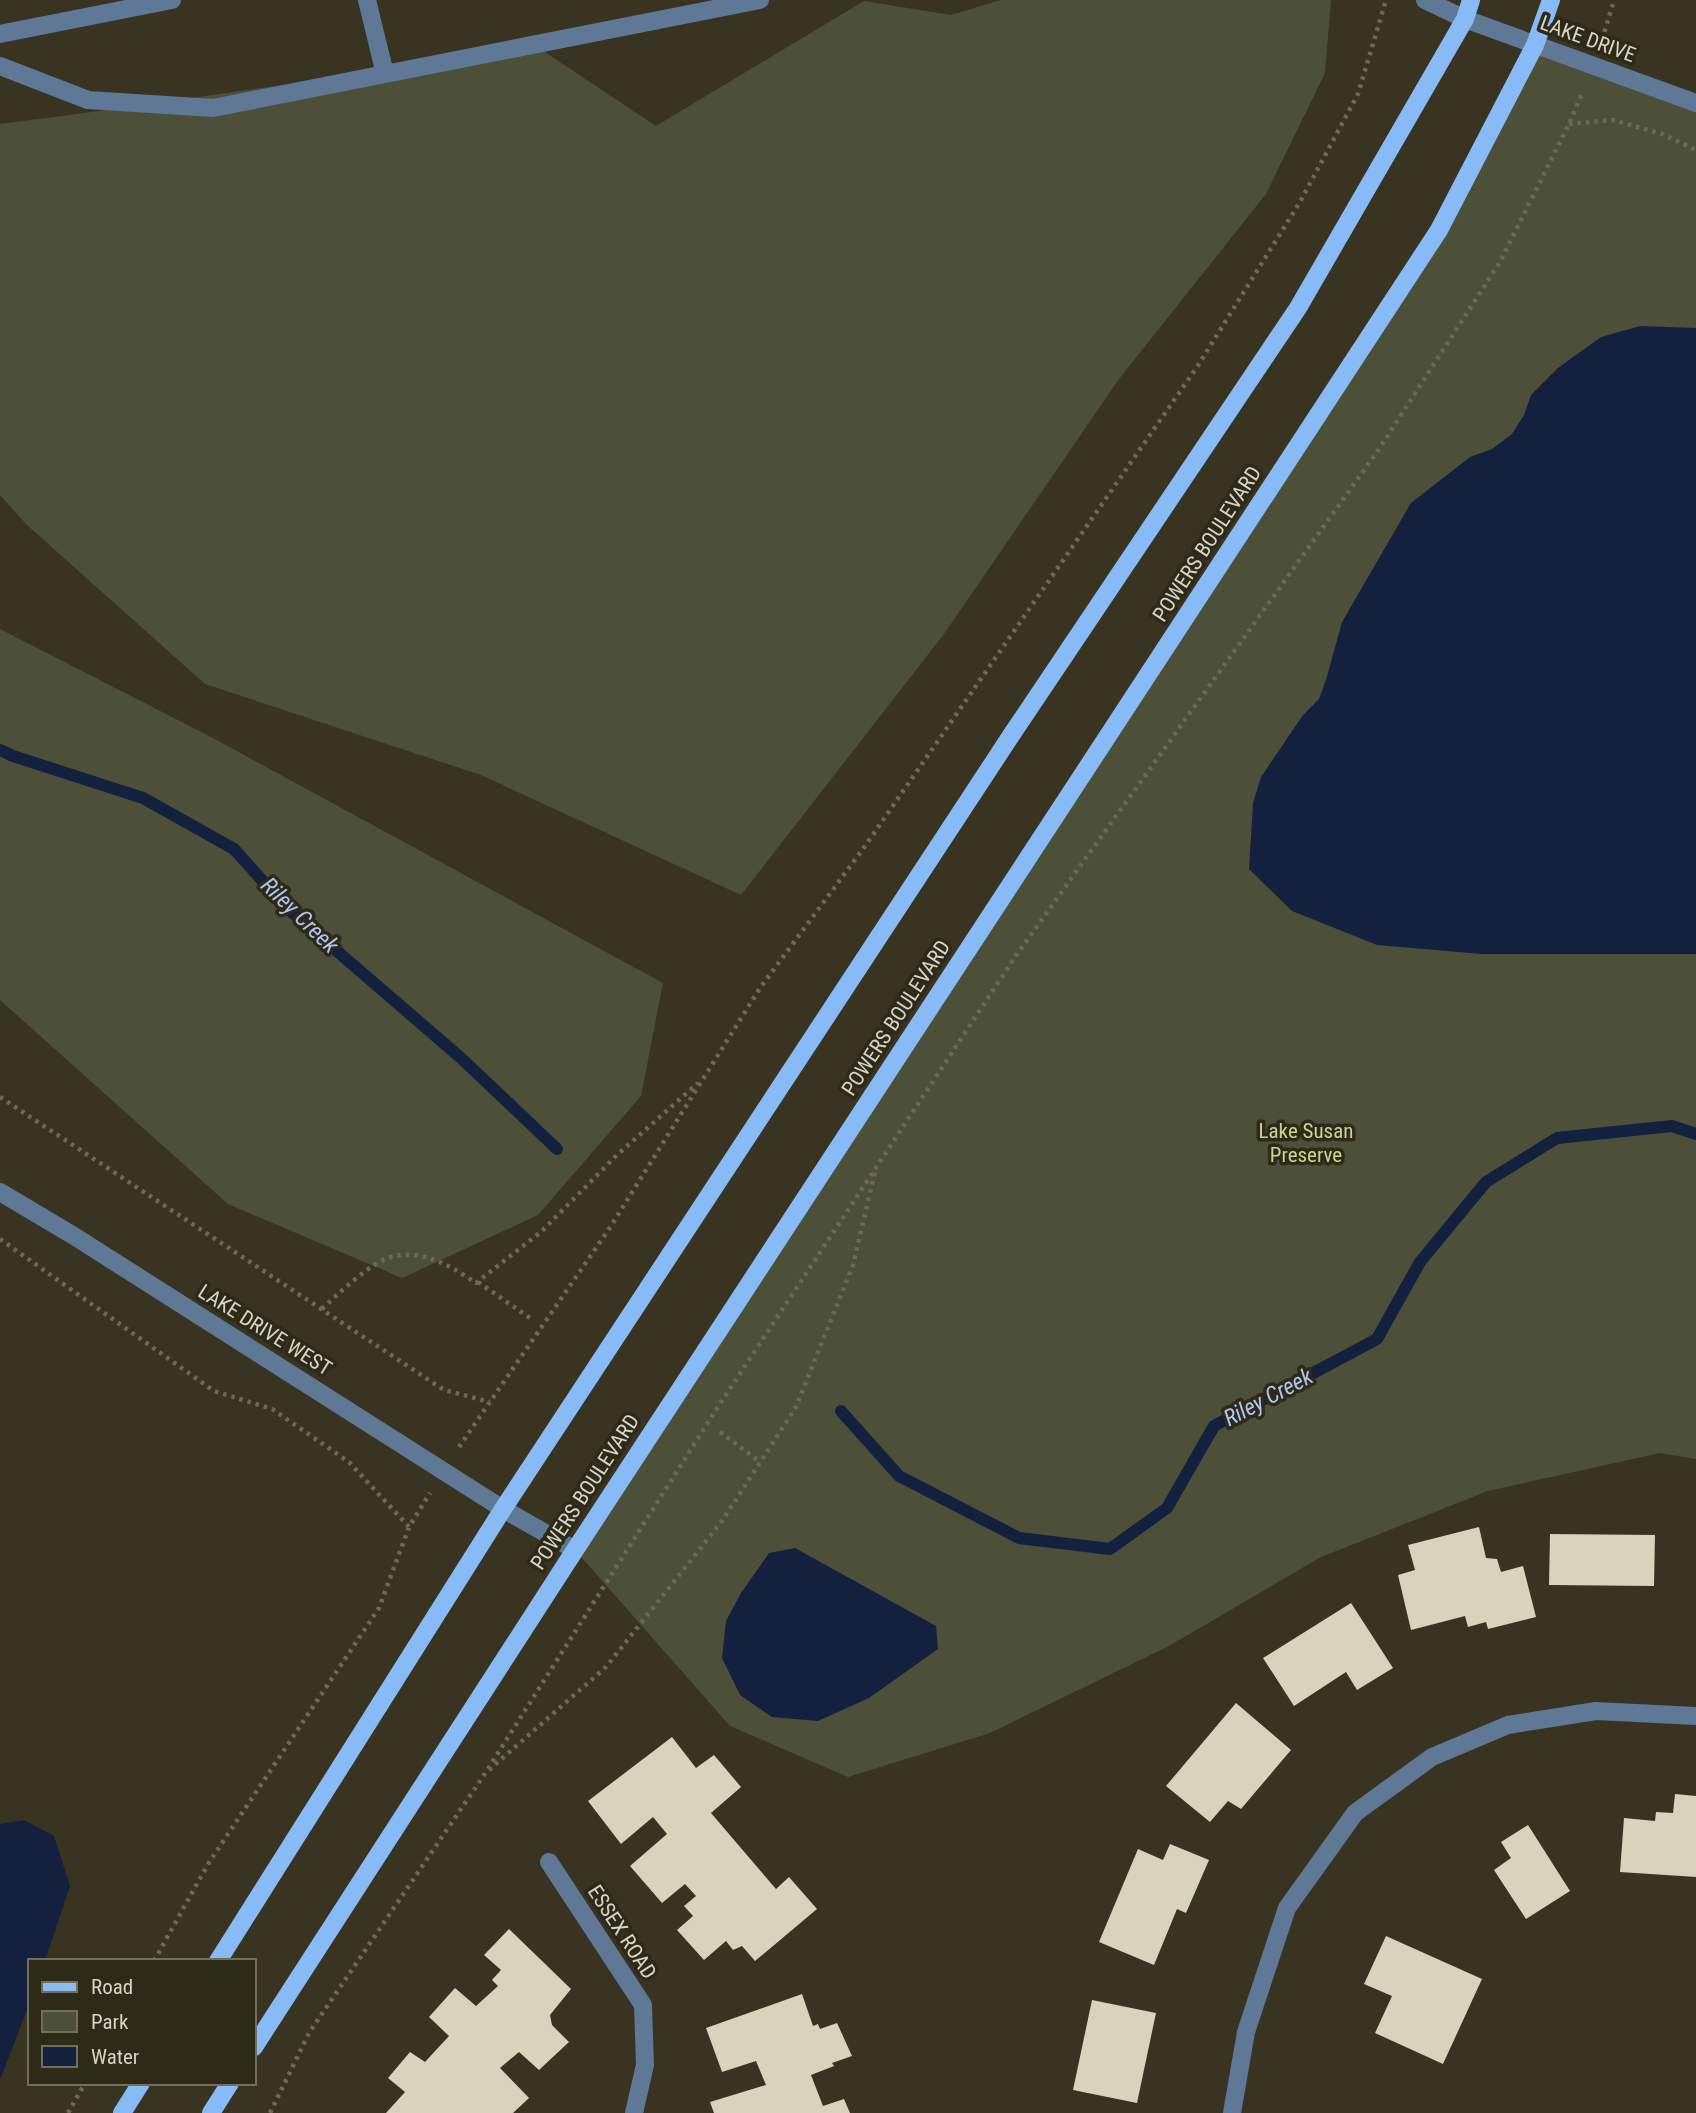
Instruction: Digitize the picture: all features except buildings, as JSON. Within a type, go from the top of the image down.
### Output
[{"type":"main road","points":[[219,1959],[503,1509],[1005,746],[1291,318],[1465,19],[1471,0]]},
{"type":"main road","name":"POWERS BOULEVARD","points":[[256,2044],[575,1550],[1439,230],[1535,44],[1551,0]]},
{"type":"main road","points":[[122,2113],[140,2085]]},
{"type":"main road","points":[[211,2113],[229,2085]]},
{"type":"street","points":[[0,34],[172,0]]},
{"type":"street","points":[[367,0],[385,74]]},
{"type":"street","points":[[0,66],[88,100],[213,108],[760,0]]},
{"type":"street","name":"LAKE DRIVE","points":[[1425,0],[1465,19],[1696,103]]},
{"type":"street","name":"LAKE DRIVE WEST","points":[[0,1192],[74,1236],[503,1509],[575,1550]]},
{"type":"street","points":[[1232,2113],[1246,2032],[1287,1908],[1355,1813],[1432,1757],[1508,1726],[1597,1711],[1696,1716]]},
{"type":"street","name":"ESSEX ROAD","points":[[549,1862],[643,2005],[645,2065],[634,2113]]},
{"type":"path","points":[[155,1959],[208,1864],[379,1608],[409,1527],[443,1471],[609,1229],[760,988],[878,827],[1197,367],[1300,202],[1358,94],[1386,0]]},
{"type":"path","points":[[270,2113],[309,2033],[484,1776],[713,1413],[876,1167],[1016,957],[1377,452],[1500,261],[1569,124],[1595,65],[1614,0]]},
{"type":"path","points":[[1569,124],[1613,120],[1662,134],[1696,150]]},
{"type":"path","points":[[478,1282],[542,1231],[617,1155],[704,1078]]},
{"type":"path","points":[[0,1097],[443,1390],[490,1402]]},
{"type":"path","points":[[484,1776],[606,1667],[722,1521],[796,1407],[848,1278],[876,1167]]},
{"type":"path","points":[[0,1239],[215,1391],[272,1409],[349,1462],[409,1527]]},
{"type":"path","points":[[322,1309],[358,1277],[390,1257],[414,1255],[450,1266],[530,1318]]},
{"type":"path","points":[[720,1432],[760,1462]]},
{"type":"path","points":[[68,2113],[84,2085]]},
{"type":"green space","points":[[1001,0],[1331,0],[1325,73],[1266,194],[1119,379],[944,634],[741,895],[481,775],[205,684],[27,525],[0,495],[0,124],[539,48],[656,126],[864,1],[951,15]]},
{"type":"green space","name":"Lake Susan Preserve","points":[[1535,45],[1696,103],[1696,1459],[1660,1453],[1488,1491],[1321,1557],[1169,1646],[990,1733],[848,1777],[730,1726],[575,1550],[1439,230]]},
{"type":"green space","points":[[0,629],[211,737],[663,983],[641,1096],[538,1215],[402,1278],[228,1204],[0,1000]]},
{"type":"water","points":[[1640,326],[1696,328],[1696,954],[1481,954],[1377,945],[1292,911],[1249,869],[1253,803],[1261,777],[1303,715],[1319,699],[1342,622],[1411,503],[1470,457],[1492,449],[1512,434],[1524,415],[1531,395],[1558,368],[1601,337]]},
{"type":"water","points":[[795,1548],[936,1626],[938,1649],[869,1698],[818,1721],[772,1717],[740,1695],[722,1658],[726,1621],[741,1593],[769,1553]]},
{"type":"water","points":[[24,1820],[54,1836],[70,1886],[46,1959],[28,1959],[28,2007],[0,2080],[0,1824]]},
{"type":"waterway","name":"Riley Creek","points":[[0,750],[143,798],[234,849],[287,908],[461,1058],[557,1149]]},
{"type":"waterway","name":"Riley Creek","points":[[841,1411],[899,1476],[1019,1538],[1110,1549],[1167,1508],[1214,1426],[1377,1339],[1420,1262],[1486,1182],[1557,1138],[1672,1126],[1696,1134]]}]
